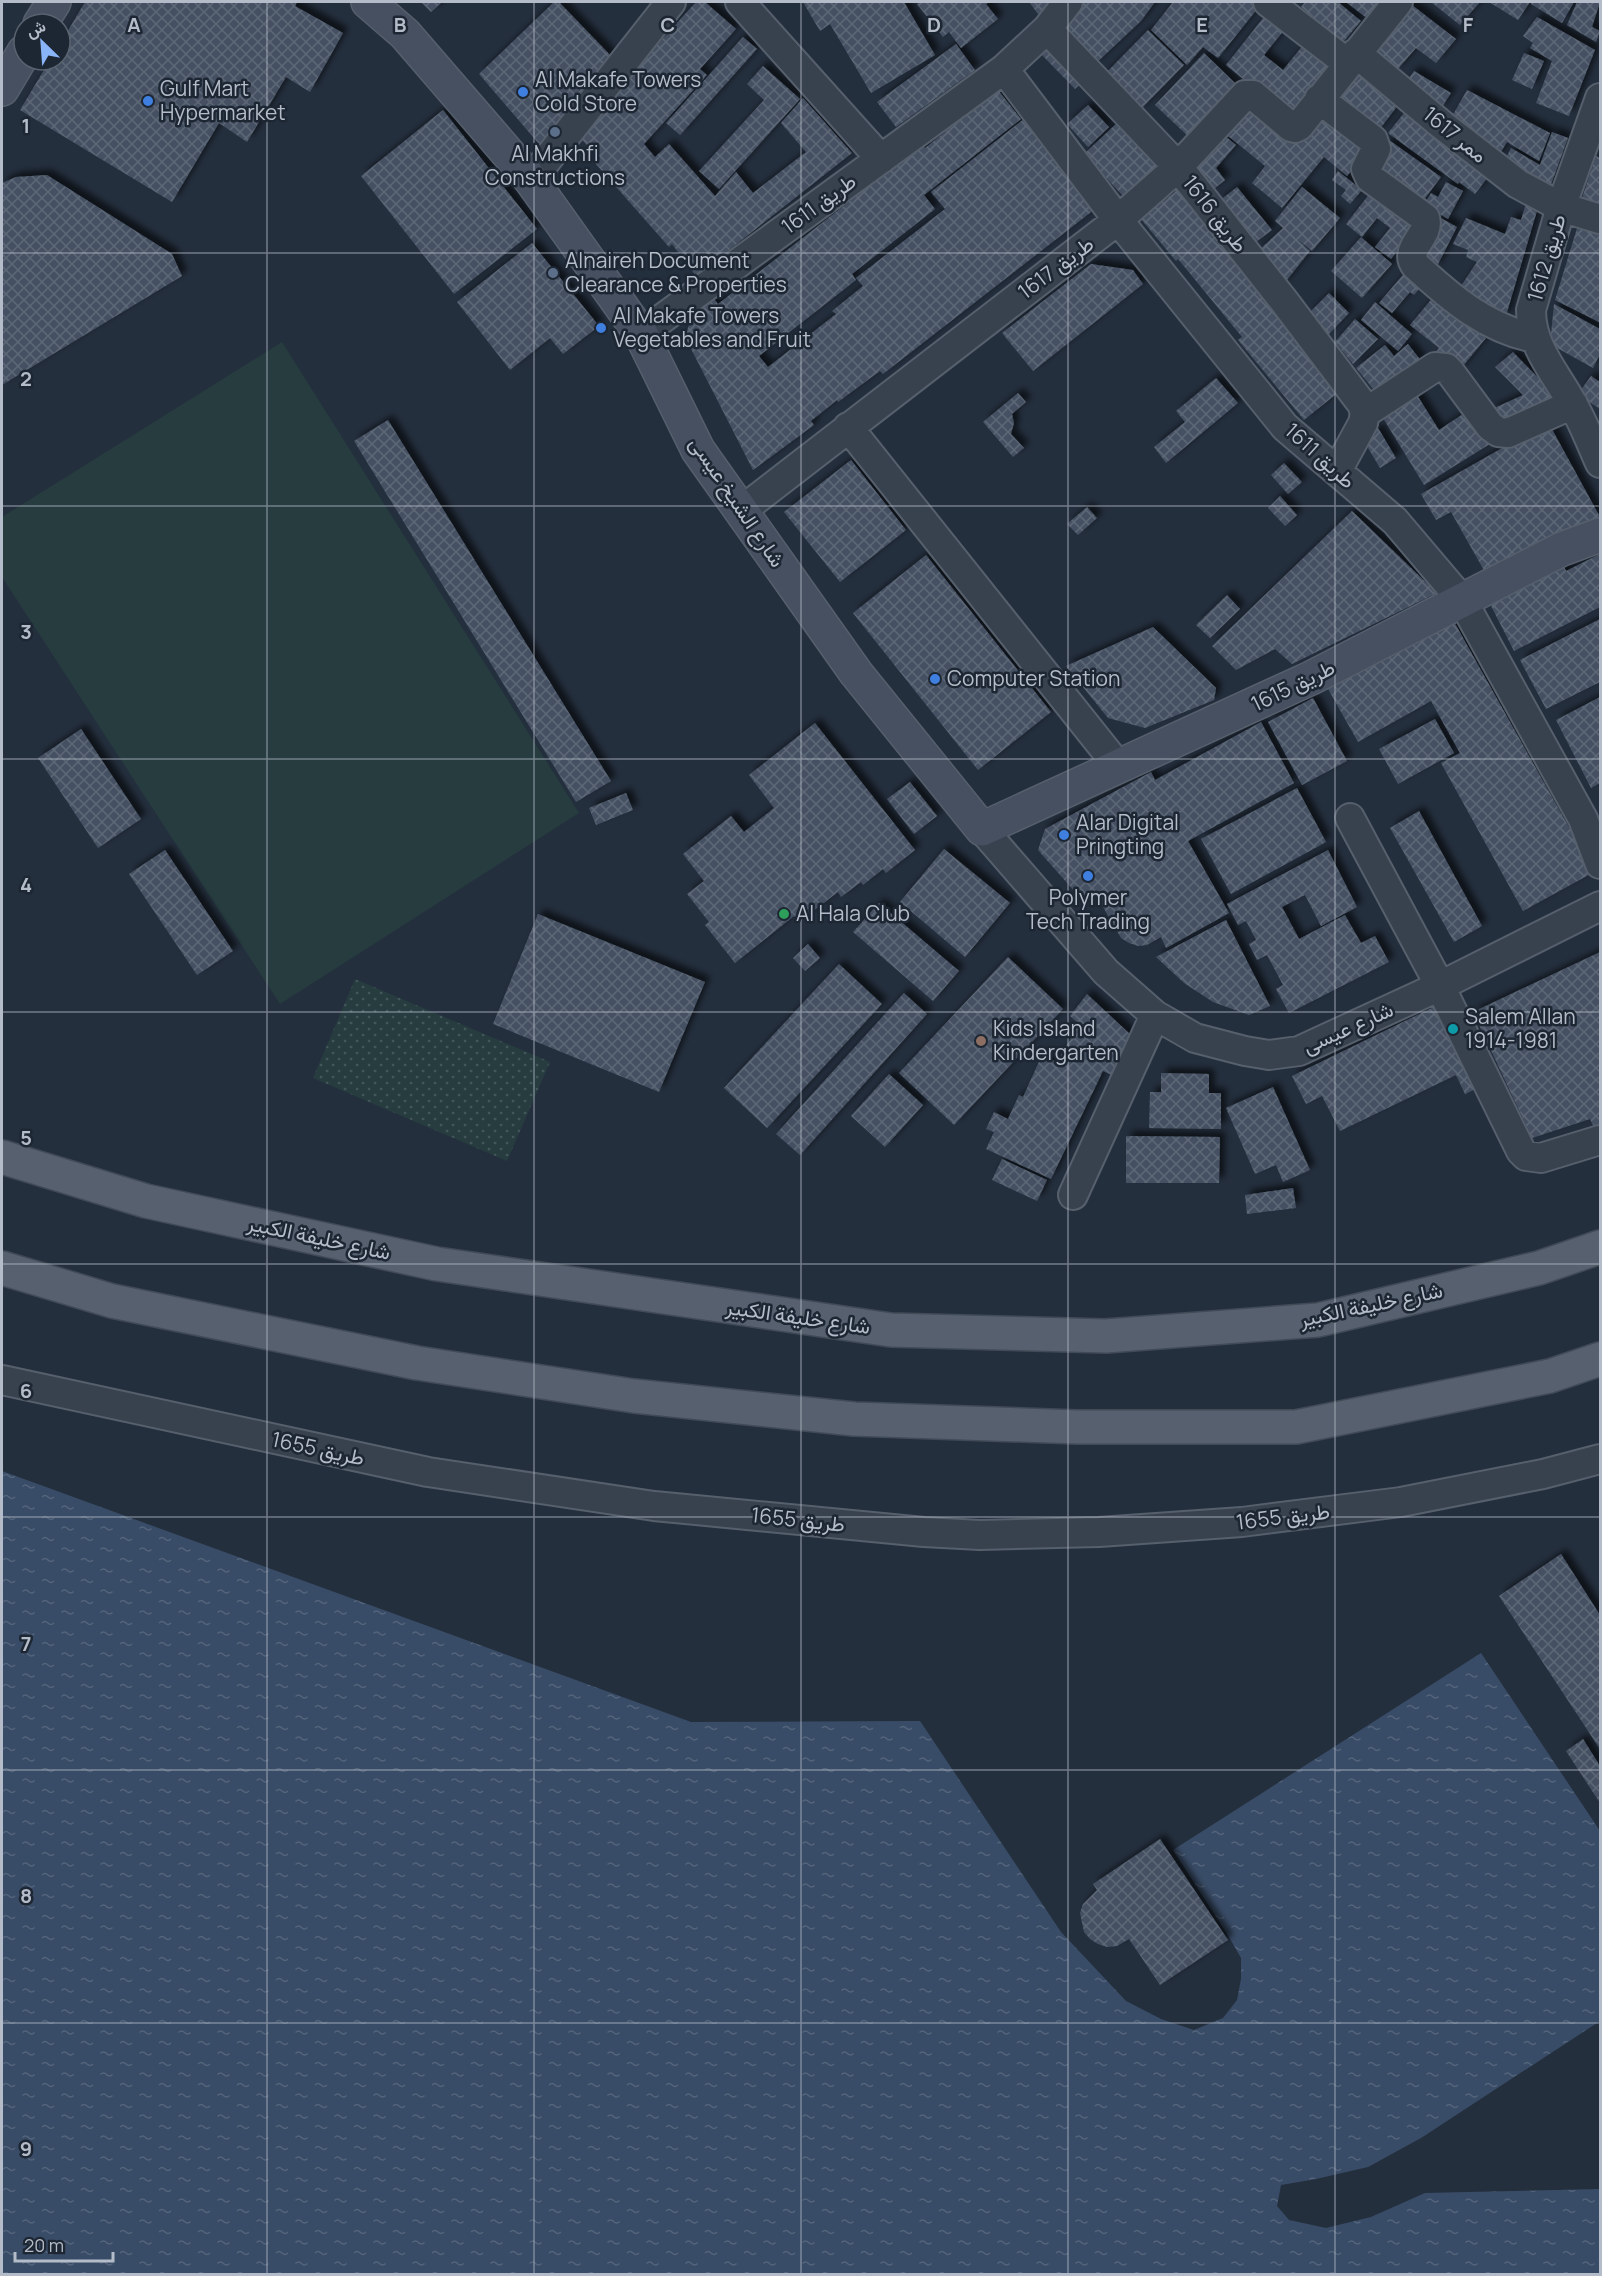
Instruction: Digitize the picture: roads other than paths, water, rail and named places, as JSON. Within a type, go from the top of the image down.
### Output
[{"type":"main road","name":"شارع خليفة الكبير","points":[[2,1157],[146,1201],[437,1264],[891,1330],[1106,1336],[1318,1320],[1539,1268],[1600,1247]]},
{"type":"main road","points":[[2,1268],[112,1301],[417,1363],[634,1396],[854,1419],[1077,1427],[1296,1427],[1550,1376],[1600,1359]]},
{"type":"street","name":"شارع الشيخ عيسى","points":[[368,2],[405,34],[531,180],[641,334],[698,450],[856,673],[982,829]]},
{"type":"street","points":[[531,180],[671,2]]},
{"type":"street","points":[[740,2],[881,159]]},
{"type":"street","name":"طريق 1611","points":[[641,334],[1004,69],[1047,29],[1068,2]]},
{"type":"street","name":"ممر 1617","points":[[1268,2],[1351,58],[1518,184],[1562,207],[1600,219]]},
{"type":"street","points":[[1398,2],[1319,99],[1373,140],[1376,149],[1366,169],[1370,178],[1425,218],[1426,227],[1412,252],[1412,261],[1416,266],[1450,297],[1495,326],[1534,338]]},
{"type":"street","name":"طريق 1616","points":[[1047,29],[1178,167],[1333,364],[1362,404],[1365,413]]},
{"type":"street","name":"طريق 1611","points":[[1004,69],[1118,220],[1285,427],[1395,521],[1462,600],[1583,819],[1600,864]]},
{"type":"street","points":[[2,89],[12,72]]},
{"type":"street","name":"طريق 1617","points":[[741,511],[1118,220],[1178,167],[1249,94],[1295,128],[1319,99]]},
{"type":"street","name":"طريق 1612","points":[[1599,110],[1562,207],[1531,310],[1531,324],[1534,338],[1573,404],[1600,463]]},
{"type":"street","points":[[1337,471],[1363,423],[1365,413],[1435,367],[1446,368],[1450,372],[1490,426],[1498,432],[1508,433],[1573,404]]},
{"type":"street","points":[[848,427],[1119,767]]},
{"type":"street","name":"طريق 1615","points":[[982,829],[1302,683],[1562,549],[1600,535]]},
{"type":"street","points":[[1350,818],[1440,986],[1521,1151],[1526,1156],[1541,1158],[1600,1140]]},
{"type":"street","name":"شارع عيسى","points":[[982,829],[1106,972],[1155,1015],[1195,1038],[1269,1055],[1299,1051],[1440,986],[1600,906]]},
{"type":"street","points":[[1073,1195],[1155,1015]]},
{"type":"street","name":"طريق 1655","points":[[2,1380],[428,1472],[654,1506],[936,1533],[980,1535],[1099,1532],[1242,1522],[1401,1502],[1543,1474],[1600,1459]]},
{"type":"water","points":[[2,1471],[691,1722],[920,1721],[1061,1932],[1126,2001],[1161,2019],[1194,2030],[1223,2018],[1237,2000],[1241,1979],[1241,1958],[1173,1850],[1481,1653],[1600,1831],[1600,2021],[1421,2138],[1368,2167],[1281,2185],[1277,2206],[1289,2220],[1326,2228],[1371,2217],[1425,2193],[1600,2189],[1600,2274],[2,2274]]},
{"type":"place","name":"Al Makafe Towers Cold Store","points":[[523,92]]},
{"type":"place","name":"Gulf Mart Hypermarket","points":[[148,101]]},
{"type":"place","name":"Al Makhfi Constructions","points":[[555,132]]},
{"type":"place","name":"Alnaireh Document Clearance & Properties","points":[[553,273]]},
{"type":"place","name":"Al Makafe Towers Vegetables and Fruit","points":[[601,328]]},
{"type":"place","name":"Computer Station","points":[[935,679]]},
{"type":"place","name":"Alar Digital Pringting","points":[[1064,835]]},
{"type":"place","name":"Polymer Tech Trading","points":[[1088,876]]},
{"type":"place","name":"Al Hala Club","points":[[784,914]]},
{"type":"place","name":"Salem Allan 1914-1981","points":[[1453,1029]]},
{"type":"place","name":"Kids Island Kindergarten","points":[[981,1041]]}]
